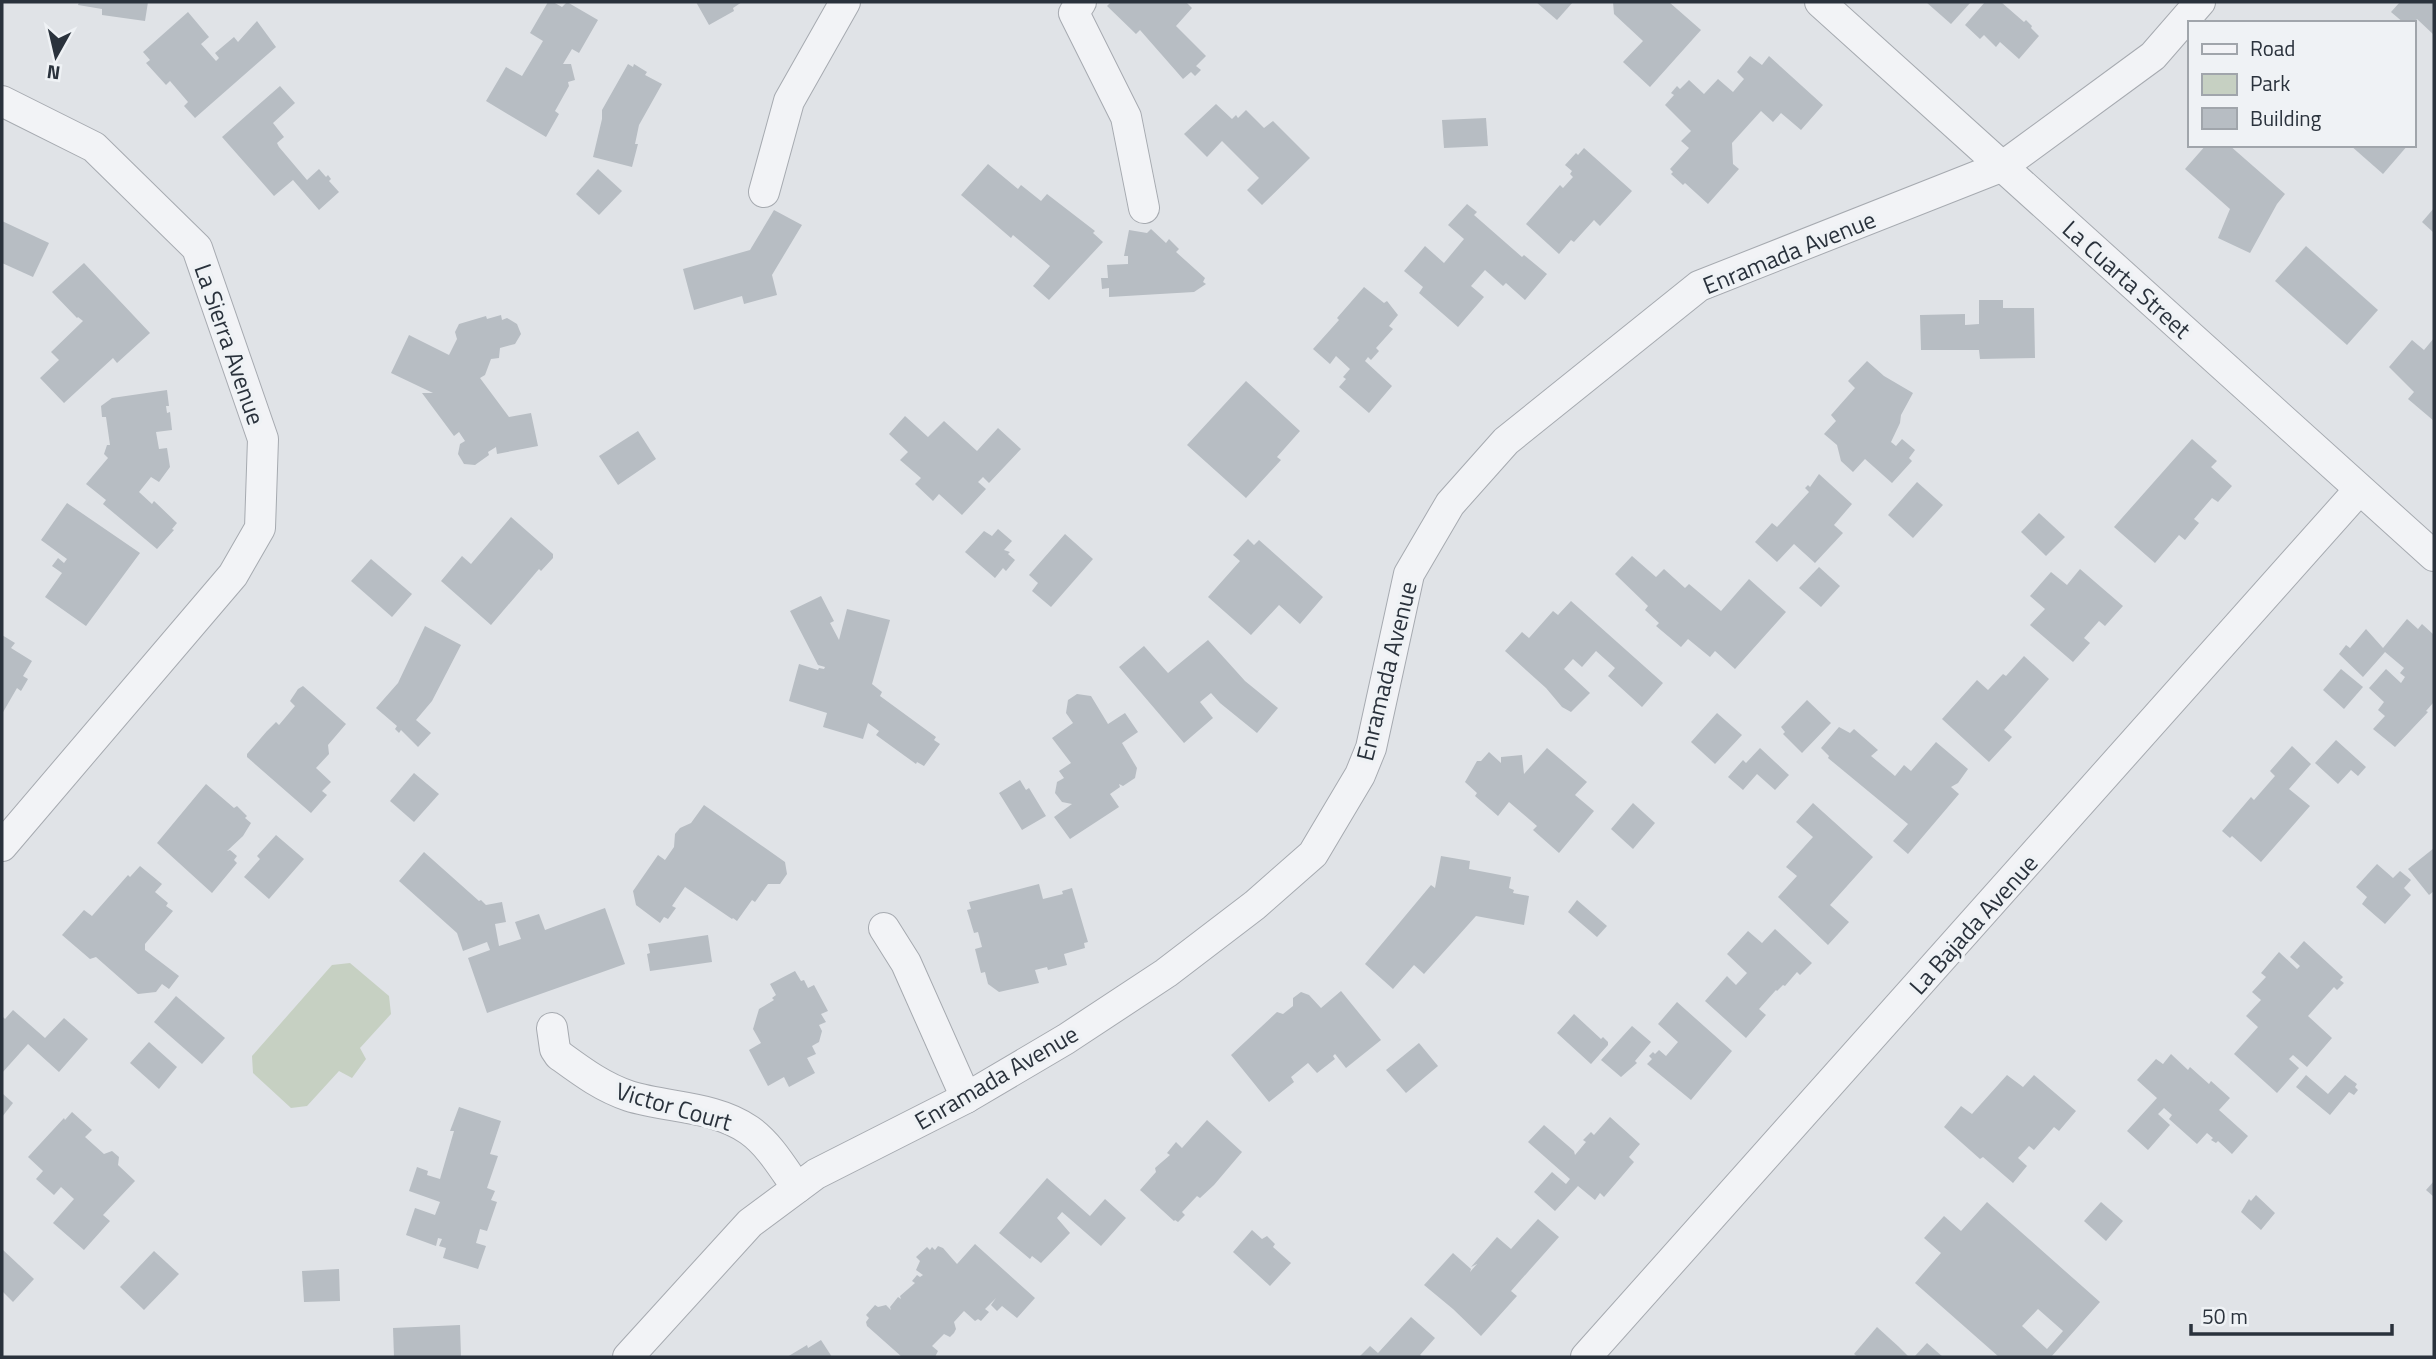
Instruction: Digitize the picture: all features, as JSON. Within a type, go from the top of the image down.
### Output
[{"type":"street","points":[[764,192],[789,101],[845,2]]},
{"type":"street","points":[[1081,2],[1074,13],[1126,117],[1144,208]]},
{"type":"street","name":"La Cuarta Street","points":[[1820,2],[2434,556]]},
{"type":"street","name":"Enramada Avenue","points":[[628,1357],[750,1223],[816,1174],[965,1098],[1066,1039],[1166,973],[1255,905],[1313,854],[1360,775],[1371,748],[1409,573],[1450,504],[1506,441],[1699,286],[2003,166],[2153,56],[2200,2]]},
{"type":"street","name":"La Sierra Avenue","points":[[2,101],[94,147],[197,248],[263,439],[260,528],[233,575],[2,846]]},
{"type":"street","name":"La Bajada Avenue","points":[[1586,1357],[2359,490]]},
{"type":"street","points":[[884,928],[906,963],[965,1098]]},
{"type":"street","name":"Victor Court","points":[[552,1028],[555,1049],[559,1055],[610,1089],[731,1119],[750,1131],[771,1152],[797,1188]]},
{"type":"green space","points":[[350,963],[389,996],[391,1014],[360,1048],[366,1059],[352,1078],[339,1071],[307,1106],[291,1108],[253,1073],[252,1056],[332,965]]},
{"type":"building","points":[[79,2],[148,2],[145,21],[102,15],[102,9],[78,5]]},
{"type":"building","points":[[548,2],[562,7],[567,2],[598,20],[579,53],[572,49],[563,64],[571,64],[575,80],[568,82],[569,86],[555,111],[559,114],[546,137],[486,101],[506,67],[522,76],[543,41],[530,33]]},
{"type":"building","points":[[696,2],[742,2],[733,8],[734,11],[709,25]]},
{"type":"building","points":[[1111,2],[1186,2],[1192,8],[1176,26],[1206,56],[1196,66],[1201,70],[1195,76],[1191,72],[1183,79],[1140,30],[1136,34],[1107,6]]},
{"type":"building","points":[[1536,2],[1573,2],[1557,20]]},
{"type":"building","points":[[1613,2],[1669,2],[1701,30],[1650,87],[1623,62],[1643,41],[1614,14]]},
{"type":"building","points":[[1926,2],[1971,2],[1951,24]]},
{"type":"building","points":[[1985,2],[2001,2],[2024,22],[2026,20],[2039,36],[2019,59],[2000,42],[1996,47],[1984,35],[1980,39],[1965,25]]},
{"type":"building","points":[[2400,2],[2434,2],[2434,35],[2417,19],[2415,22],[2402,21],[2391,12]]},
{"type":"building","points":[[188,12],[209,37],[201,44],[216,61],[219,58],[215,53],[234,37],[238,42],[257,21],[276,47],[195,118],[184,106],[188,102],[170,81],[166,85],[146,63],[150,60],[143,52]]},
{"type":"building","points":[[1750,56],[1762,65],[1769,56],[1823,105],[1801,130],[1781,113],[1773,122],[1761,111],[1732,143],[1733,164],[1739,169],[1708,204],[1671,174],[1673,172],[1670,169],[1689,148],[1681,141],[1691,131],[1665,105],[1674,95],[1671,93],[1677,86],[1680,89],[1689,80],[1704,94],[1718,79],[1733,92],[1744,79],[1737,72]]},
{"type":"building","points":[[628,64],[633,67],[634,64],[647,72],[645,75],[662,84],[639,125],[635,144],[638,144],[632,167],[593,157],[602,110]]},
{"type":"building","points":[[280,86],[295,103],[273,123],[284,137],[277,143],[279,147],[307,180],[319,169],[326,177],[328,175],[331,179],[329,181],[339,192],[319,210],[293,180],[274,196],[222,137]]},
{"type":"building","points":[[1216,104],[1232,119],[1236,115],[1238,118],[1246,110],[1264,128],[1273,121],[1310,158],[1262,205],[1247,190],[1259,178],[1222,141],[1207,157],[1184,134]]},
{"type":"building","points":[[1486,118],[1488,146],[1444,148],[1442,120]]},
{"type":"building","points":[[2204,147],[2231,147],[2285,194],[2250,253],[2218,238],[2230,209],[2185,169]]},
{"type":"building","points":[[2352,147],[2406,147],[2383,174]]},
{"type":"building","points":[[1584,148],[1632,191],[1600,226],[1594,220],[1559,254],[1526,224],[1560,185],[1563,188],[1573,177],[1570,174],[1572,171],[1565,165]]},
{"type":"building","points":[[988,164],[1018,189],[1021,185],[1041,201],[1047,194],[1095,231],[1093,233],[1103,242],[1049,300],[1033,286],[1050,266],[1013,235],[1011,238],[961,195]]},
{"type":"building","points":[[598,169],[622,191],[599,215],[576,194]]},
{"type":"building","points":[[1467,204],[1477,212],[1474,215],[1522,257],[1524,255],[1547,274],[1525,300],[1506,283],[1503,286],[1485,270],[1471,286],[1484,297],[1458,327],[1419,293],[1423,287],[1404,271],[1425,246],[1444,263],[1464,239],[1448,225]]},
{"type":"building","points":[[2434,208],[2434,233],[2422,222]]},
{"type":"building","points":[[774,210],[802,225],[772,275],[777,295],[744,304],[742,296],[694,310],[683,269],[750,250]]},
{"type":"building","points":[[2,221],[49,243],[33,277],[2,263]]},
{"type":"building","points":[[1151,229],[1166,243],[1169,239],[1179,249],[1176,252],[1205,278],[1203,282],[1206,284],[1194,292],[1109,297],[1109,288],[1102,289],[1101,278],[1108,278],[1107,265],[1128,264],[1128,256],[1124,256],[1129,230],[1147,233]]},
{"type":"building","points":[[2306,246],[2378,310],[2347,345],[2275,281]]},
{"type":"building","points":[[84,263],[150,333],[117,363],[113,358],[64,403],[40,378],[59,360],[51,352],[83,321],[52,292]]},
{"type":"building","points":[[1364,287],[1384,303],[1387,301],[1398,315],[1389,326],[1393,329],[1376,348],[1379,351],[1371,360],[1368,357],[1365,361],[1392,386],[1369,413],[1339,387],[1350,369],[1336,356],[1330,364],[1313,349]]},
{"type":"building","points":[[1979,300],[2003,300],[2003,308],[2034,308],[2035,358],[1980,359],[1979,350],[1921,350],[1920,315],[1965,314],[1965,325],[1979,324]]},
{"type":"building","points":[[501,315],[502,320],[507,318],[517,324],[521,334],[515,344],[500,348],[499,358],[491,359],[485,375],[480,378],[509,417],[531,413],[538,446],[497,454],[496,447],[475,465],[464,464],[458,454],[460,444],[465,441],[459,432],[454,436],[422,393],[433,393],[391,373],[409,335],[449,355],[457,339],[455,332],[459,324],[486,316],[487,319]]},
{"type":"building","points":[[2434,338],[2434,421],[2408,399],[2414,392],[2389,367],[2412,340],[2424,350]]},
{"type":"building","points":[[1867,361],[1884,376],[1913,393],[1891,442],[1896,446],[1902,439],[1915,450],[1909,458],[1912,461],[1892,483],[1865,459],[1853,472],[1841,461],[1837,445],[1824,434],[1836,421],[1831,415],[1855,388],[1848,381]]},
{"type":"building","points":[[1246,381],[1300,431],[1277,457],[1281,460],[1246,498],[1187,445]]},
{"type":"building","points":[[167,390],[169,406],[166,406],[167,413],[170,412],[172,430],[156,432],[159,449],[167,448],[170,467],[159,482],[151,477],[139,492],[152,504],[154,501],[177,523],[157,549],[103,504],[106,500],[86,484],[108,458],[104,454],[107,445],[110,445],[106,417],[102,417],[101,406],[112,398]]},
{"type":"building","points":[[905,416],[928,437],[944,421],[977,451],[998,428],[1021,449],[989,483],[983,477],[978,482],[986,489],[962,515],[939,494],[933,501],[915,484],[921,478],[900,460],[908,452],[889,434]]},
{"type":"building","points":[[638,431],[656,459],[618,485],[599,456]]},
{"type":"building","points":[[2192,439],[2217,461],[2211,467],[2232,486],[2218,502],[2212,498],[2194,519],[2199,523],[2185,540],[2179,535],[2155,563],[2114,527]]},
{"type":"building","points":[[1819,474],[1852,504],[1834,525],[1843,533],[1815,563],[1794,544],[1777,562],[1755,542],[1772,523],[1777,527],[1809,492],[1805,488],[1808,485],[1810,487]]},
{"type":"building","points":[[1917,482],[1943,505],[1913,538],[1888,515]]},
{"type":"building","points":[[67,503],[140,553],[86,626],[45,597],[62,573],[52,566],[58,558],[64,563],[67,559],[41,540]]},
{"type":"building","points":[[2039,513],[2065,537],[2046,556],[2021,532]]},
{"type":"building","points":[[511,517],[553,554],[553,558],[541,571],[539,569],[491,625],[441,581],[462,556],[471,564]]},
{"type":"building","points":[[998,529],[1012,541],[1004,550],[1010,552],[1008,554],[1015,560],[1006,571],[1003,568],[995,578],[965,552],[984,531],[992,536]]},
{"type":"building","points":[[1065,534],[1093,559],[1051,607],[1032,591],[1038,583],[1029,575]]},
{"type":"building","points":[[1248,539],[1254,545],[1259,540],[1323,597],[1300,624],[1279,605],[1251,635],[1208,597],[1240,561],[1233,555]]},
{"type":"building","points":[[1632,556],[1656,577],[1664,569],[1685,588],[1689,584],[1721,611],[1749,579],[1786,612],[1735,669],[1715,651],[1710,657],[1688,639],[1681,647],[1656,626],[1659,623],[1645,610],[1648,606],[1615,574]]},
{"type":"building","points":[[371,559],[412,594],[392,617],[351,581]]},
{"type":"building","points":[[1819,567],[1840,586],[1821,607],[1799,588]]},
{"type":"building","points":[[2080,569],[2123,606],[2105,626],[2099,621],[2084,638],[2090,643],[2073,662],[2030,625],[2045,609],[2030,596],[2051,572],[2067,585]]},
{"type":"building","points":[[821,596],[834,621],[830,623],[839,640],[847,609],[890,620],[872,684],[882,692],[880,696],[936,737],[934,740],[940,744],[924,766],[917,762],[916,764],[876,735],[879,731],[868,723],[863,739],[823,727],[827,713],[789,701],[799,664],[818,670],[825,667],[818,665],[790,611]]},
{"type":"building","points":[[1571,601],[1663,683],[1642,707],[1608,676],[1615,668],[1596,651],[1582,667],[1573,659],[1564,669],[1590,693],[1571,712],[1562,707],[1546,688],[1505,651],[1522,632],[1529,638],[1553,611],[1558,615]]},
{"type":"building","points":[[2407,619],[2418,629],[2422,624],[2434,635],[2434,705],[2433,703],[2395,747],[2373,729],[2385,716],[2378,710],[2384,702],[2369,688],[2386,669],[2401,683],[2405,677],[2400,673],[2404,668],[2385,652],[2363,677],[2339,654],[2346,645],[2350,648],[2366,629],[2383,648]]},
{"type":"building","points":[[425,626],[461,645],[432,701],[416,720],[431,733],[418,747],[401,730],[399,733],[395,729],[397,726],[376,708],[398,683]]},
{"type":"building","points":[[2,635],[15,643],[11,648],[32,661],[23,676],[28,679],[21,691],[17,688],[2,714]]},
{"type":"building","points":[[1208,640],[1245,681],[1278,708],[1257,733],[1211,693],[1200,702],[1213,718],[1184,743],[1119,667],[1144,646],[1168,673]]},
{"type":"building","points":[[2024,656],[2049,679],[2004,730],[2012,737],[1989,762],[1942,719],[1977,680],[1988,690],[2003,674],[2006,676]]},
{"type":"building","points":[[2341,669],[2363,687],[2344,709],[2323,690]]},
{"type":"building","points":[[303,686],[346,724],[328,745],[329,754],[316,768],[331,782],[322,791],[327,795],[311,813],[247,757],[267,731],[276,722],[279,725],[295,706],[290,701]]},
{"type":"building","points":[[1077,694],[1091,696],[1108,724],[1125,713],[1138,732],[1122,743],[1137,768],[1135,778],[1123,786],[1119,784],[1120,787],[1110,794],[1119,807],[1070,839],[1054,817],[1072,804],[1062,802],[1055,793],[1057,782],[1064,778],[1059,771],[1071,763],[1052,738],[1073,723],[1066,713],[1068,700]]},
{"type":"building","points":[[1807,700],[1831,723],[1802,753],[1783,734],[1785,732],[1781,727]]},
{"type":"building","points":[[1717,713],[1742,735],[1715,764],[1691,742]]},
{"type":"building","points":[[1839,727],[1850,733],[1854,729],[1878,750],[1871,756],[1895,776],[1904,765],[1911,771],[1936,742],[1968,769],[1958,783],[1951,787],[1959,794],[1908,854],[1893,841],[1908,824],[1828,758],[1821,748]]},
{"type":"building","points":[[2336,740],[2366,767],[2358,776],[2351,770],[2338,784],[2315,763]]},
{"type":"building","points":[[2292,746],[2311,764],[2289,789],[2310,806],[2261,862],[2232,836],[2230,838],[2222,831],[2251,797],[2254,800],[2275,776],[2270,771]]},
{"type":"building","points":[[1547,748],[1587,782],[1575,795],[1594,811],[1559,853],[1533,830],[1537,826],[1509,802],[1498,816],[1475,796],[1477,793],[1465,782],[1477,761],[1481,761],[1489,752],[1501,763],[1501,757],[1522,755],[1524,774]]},
{"type":"building","points":[[1760,748],[1789,775],[1775,790],[1757,774],[1743,790],[1728,777],[1743,760],[1746,763]]},
{"type":"building","points":[[414,773],[439,794],[414,822],[390,801]]},
{"type":"building","points":[[1020,780],[1026,790],[1029,788],[1046,816],[1022,830],[999,793]]},
{"type":"building","points":[[206,784],[234,808],[237,806],[251,823],[243,836],[227,851],[230,850],[237,856],[234,860],[237,863],[212,893],[157,843]]},
{"type":"building","points":[[1633,803],[1655,823],[1633,849],[1611,829]]},
{"type":"building","points":[[1813,803],[1873,857],[1830,905],[1849,922],[1828,945],[1778,897],[1797,876],[1786,867],[1813,837],[1796,822]]},
{"type":"building","points":[[704,805],[785,862],[787,874],[780,884],[768,884],[737,921],[685,887],[672,906],[676,908],[668,919],[664,917],[660,923],[636,905],[633,891],[658,855],[665,860],[674,847],[675,834],[680,828],[691,823]]},
{"type":"building","points":[[276,835],[304,859],[269,899],[244,877],[260,859],[257,856]]},
{"type":"building","points":[[2434,848],[2434,891],[2429,895],[2408,869]]},
{"type":"building","points":[[424,852],[479,901],[486,905],[502,902],[506,922],[495,924],[499,946],[521,939],[515,922],[539,914],[545,930],[605,908],[625,964],[487,1013],[468,958],[490,950],[487,942],[463,951],[457,933],[399,881]]},
{"type":"building","points":[[1441,856],[1470,861],[1469,869],[1511,877],[1509,888],[1514,890],[1513,893],[1529,896],[1524,925],[1476,916],[1424,974],[1414,965],[1393,989],[1365,964],[1431,885],[1435,888]]},
{"type":"building","points":[[2377,864],[2393,878],[2400,871],[2411,880],[2404,888],[2411,895],[2385,924],[2362,904],[2367,897],[2356,887]]},
{"type":"building","points":[[140,866],[162,884],[155,892],[173,911],[145,944],[145,950],[179,976],[169,989],[162,984],[156,992],[138,994],[96,957],[90,959],[62,935],[84,910],[92,916],[128,875],[130,877]]},
{"type":"building","points":[[1039,884],[1043,899],[1063,894],[1062,891],[1072,888],[1088,942],[1084,943],[1085,948],[1064,954],[1067,965],[1035,970],[1039,983],[999,992],[988,984],[985,972],[981,973],[975,949],[982,947],[978,932],[974,933],[967,910],[971,909],[969,902]]},
{"type":"building","points":[[1577,900],[1607,926],[1597,937],[1568,912]]},
{"type":"building","points":[[1775,929],[1812,963],[1800,975],[1797,972],[1785,986],[1776,990],[1759,1009],[1766,1015],[1746,1038],[1705,1001],[1727,976],[1736,985],[1747,973],[1727,954],[1748,931],[1762,943]]},
{"type":"building","points":[[708,935],[712,962],[650,971],[648,944]]},
{"type":"building","points":[[2304,941],[2343,977],[2340,980],[2344,983],[2337,990],[2334,987],[2308,1016],[2332,1038],[2307,1067],[2293,1055],[2289,1059],[2299,1068],[2277,1093],[2234,1054],[2258,1027],[2246,1016],[2261,1000],[2252,992],[2266,977],[2261,973],[2279,952],[2297,969],[2300,966],[2290,957]]},
{"type":"building","points":[[795,971],[808,988],[814,985],[828,1011],[821,1014],[826,1022],[819,1025],[822,1031],[819,1042],[812,1046],[816,1054],[807,1058],[815,1073],[789,1087],[784,1077],[768,1086],[749,1050],[761,1043],[753,1029],[759,1009],[774,1000],[772,998],[776,995],[770,984]]},
{"type":"building","points":[[1341,991],[1381,1040],[1346,1068],[1335,1054],[1335,1059],[1317,1073],[1308,1063],[1291,1077],[1294,1082],[1269,1102],[1231,1055],[1277,1012],[1283,1014],[1293,1006],[1293,998],[1301,992],[1309,995],[1321,1008]]},
{"type":"building","points":[[176,996],[225,1038],[202,1064],[154,1022]]},
{"type":"building","points":[[1677,1002],[1732,1051],[1691,1100],[1647,1064],[1652,1059],[1649,1056],[1653,1052],[1655,1054],[1659,1050],[1666,1056],[1678,1042],[1658,1024]]},
{"type":"building","points":[[13,1010],[45,1038],[64,1018],[88,1039],[59,1072],[28,1044],[2,1073],[2,1016],[5,1019]]},
{"type":"building","points":[[1574,1014],[1601,1039],[1603,1037],[1608,1042],[1591,1064],[1557,1033]]},
{"type":"building","points":[[1632,1026],[1651,1042],[1635,1061],[1637,1063],[1621,1077],[1601,1060]]},
{"type":"building","points":[[149,1042],[177,1067],[159,1089],[130,1063]]},
{"type":"building","points":[[1419,1043],[1438,1066],[1406,1093],[1386,1070]]},
{"type":"building","points":[[2171,1054],[2188,1070],[2190,1067],[2209,1084],[2211,1081],[2230,1098],[2219,1110],[2248,1136],[2232,1154],[2218,1141],[2216,1143],[2211,1140],[2213,1138],[2207,1133],[2197,1144],[2169,1119],[2172,1115],[2164,1108],[2158,1114],[2170,1125],[2148,1150],[2127,1131],[2157,1098],[2137,1080],[2156,1059],[2163,1064]]},
{"type":"building","points":[[2007,1075],[2023,1087],[2034,1075],[2076,1111],[2059,1131],[2054,1127],[2034,1150],[2029,1146],[2018,1158],[2027,1166],[2013,1183],[1983,1157],[1980,1159],[1944,1127],[1961,1106],[1972,1114]]},
{"type":"building","points":[[2306,1075],[2328,1094],[2345,1075],[2357,1084],[2355,1087],[2358,1090],[2354,1095],[2349,1092],[2330,1115],[2296,1087]]},
{"type":"building","points":[[2,1093],[13,1103],[2,1117]]},
{"type":"building","points":[[459,1107],[501,1121],[490,1154],[498,1156],[487,1188],[495,1191],[491,1200],[497,1202],[487,1231],[480,1229],[476,1243],[486,1246],[478,1269],[443,1258],[446,1248],[439,1246],[442,1239],[438,1238],[436,1246],[406,1235],[415,1208],[435,1215],[440,1202],[409,1191],[417,1167],[428,1171],[427,1175],[440,1179],[454,1131],[450,1131]]},
{"type":"building","points":[[72,1112],[92,1130],[85,1137],[104,1154],[112,1151],[119,1157],[118,1165],[135,1181],[103,1215],[110,1221],[84,1250],[53,1223],[74,1199],[61,1187],[54,1195],[36,1179],[43,1171],[28,1157]]},
{"type":"building","points":[[1610,1117],[1640,1144],[1629,1157],[1634,1162],[1604,1197],[1600,1193],[1595,1200],[1578,1186],[1555,1211],[1534,1192],[1552,1172],[1566,1184],[1570,1179],[1528,1142],[1544,1125],[1574,1151],[1575,1155],[1586,1142],[1583,1140],[1591,1132],[1594,1135]]},
{"type":"building","points":[[1207,1120],[1242,1152],[1214,1185],[1200,1198],[1197,1196],[1182,1212],[1185,1215],[1178,1222],[1174,1221],[1140,1190],[1156,1172],[1155,1168],[1170,1155],[1167,1153],[1176,1142],[1182,1148]]},
{"type":"building","points":[[1047,1178],[1090,1216],[1105,1199],[1126,1218],[1101,1246],[1062,1212],[1057,1218],[1070,1233],[1041,1263],[1032,1256],[1030,1259],[999,1233]]},
{"type":"building","points":[[2434,1181],[2434,1197],[2426,1190]]},
{"type":"building","points":[[2256,1195],[2275,1213],[2261,1230],[2241,1212],[2249,1199],[2251,1201]]},
{"type":"building","points":[[1987,1202],[2100,1302],[2051,1357],[1999,1357],[1915,1283],[1941,1253],[1924,1238],[1944,1216],[1961,1231]],"holes":[[[2038,1309],[2063,1331],[2047,1349],[2022,1326]]]},
{"type":"building","points":[[2101,1202],[2123,1221],[2106,1241],[2084,1221]]},
{"type":"building","points":[[1538,1219],[1559,1237],[1511,1291],[1517,1296],[1481,1336],[1424,1285],[1453,1253],[1471,1269],[1470,1272],[1477,1264],[1471,1267],[1497,1237],[1511,1249]]},
{"type":"building","points":[[1252,1230],[1262,1239],[1267,1236],[1275,1244],[1273,1247],[1291,1263],[1270,1286],[1233,1252]]},
{"type":"building","points":[[975,1244],[1035,1298],[1017,1318],[1002,1306],[997,1311],[991,1305],[996,1298],[985,1309],[989,1312],[981,1321],[975,1321],[964,1311],[954,1322],[954,1333],[950,1337],[944,1334],[932,1346],[938,1351],[935,1357],[902,1357],[867,1326],[869,1318],[866,1315],[875,1305],[886,1305],[891,1310],[890,1307],[898,1297],[901,1299],[900,1296],[915,1283],[912,1281],[917,1275],[923,1275],[916,1270],[920,1261],[916,1257],[927,1247],[930,1250],[932,1247],[935,1250],[938,1246],[943,1248],[957,1264]]},
{"type":"building","points":[[3,1250],[34,1279],[13,1302],[2,1291]]},
{"type":"building","points":[[154,1251],[179,1274],[144,1310],[120,1287]]},
{"type":"building","points":[[339,1269],[340,1301],[304,1302],[302,1271]]},
{"type":"building","points":[[1411,1317],[1435,1338],[1420,1355],[1423,1357],[1359,1357],[1370,1346],[1378,1353]]},
{"type":"building","points":[[460,1325],[461,1357],[394,1357],[393,1328]]},
{"type":"building","points":[[1877,1327],[1909,1357],[1858,1357],[1854,1354]]},
{"type":"building","points":[[821,1340],[832,1357],[787,1357],[807,1345],[808,1348]]},
{"type":"building","points":[[1927,1343],[1943,1357],[1914,1357]]}]
